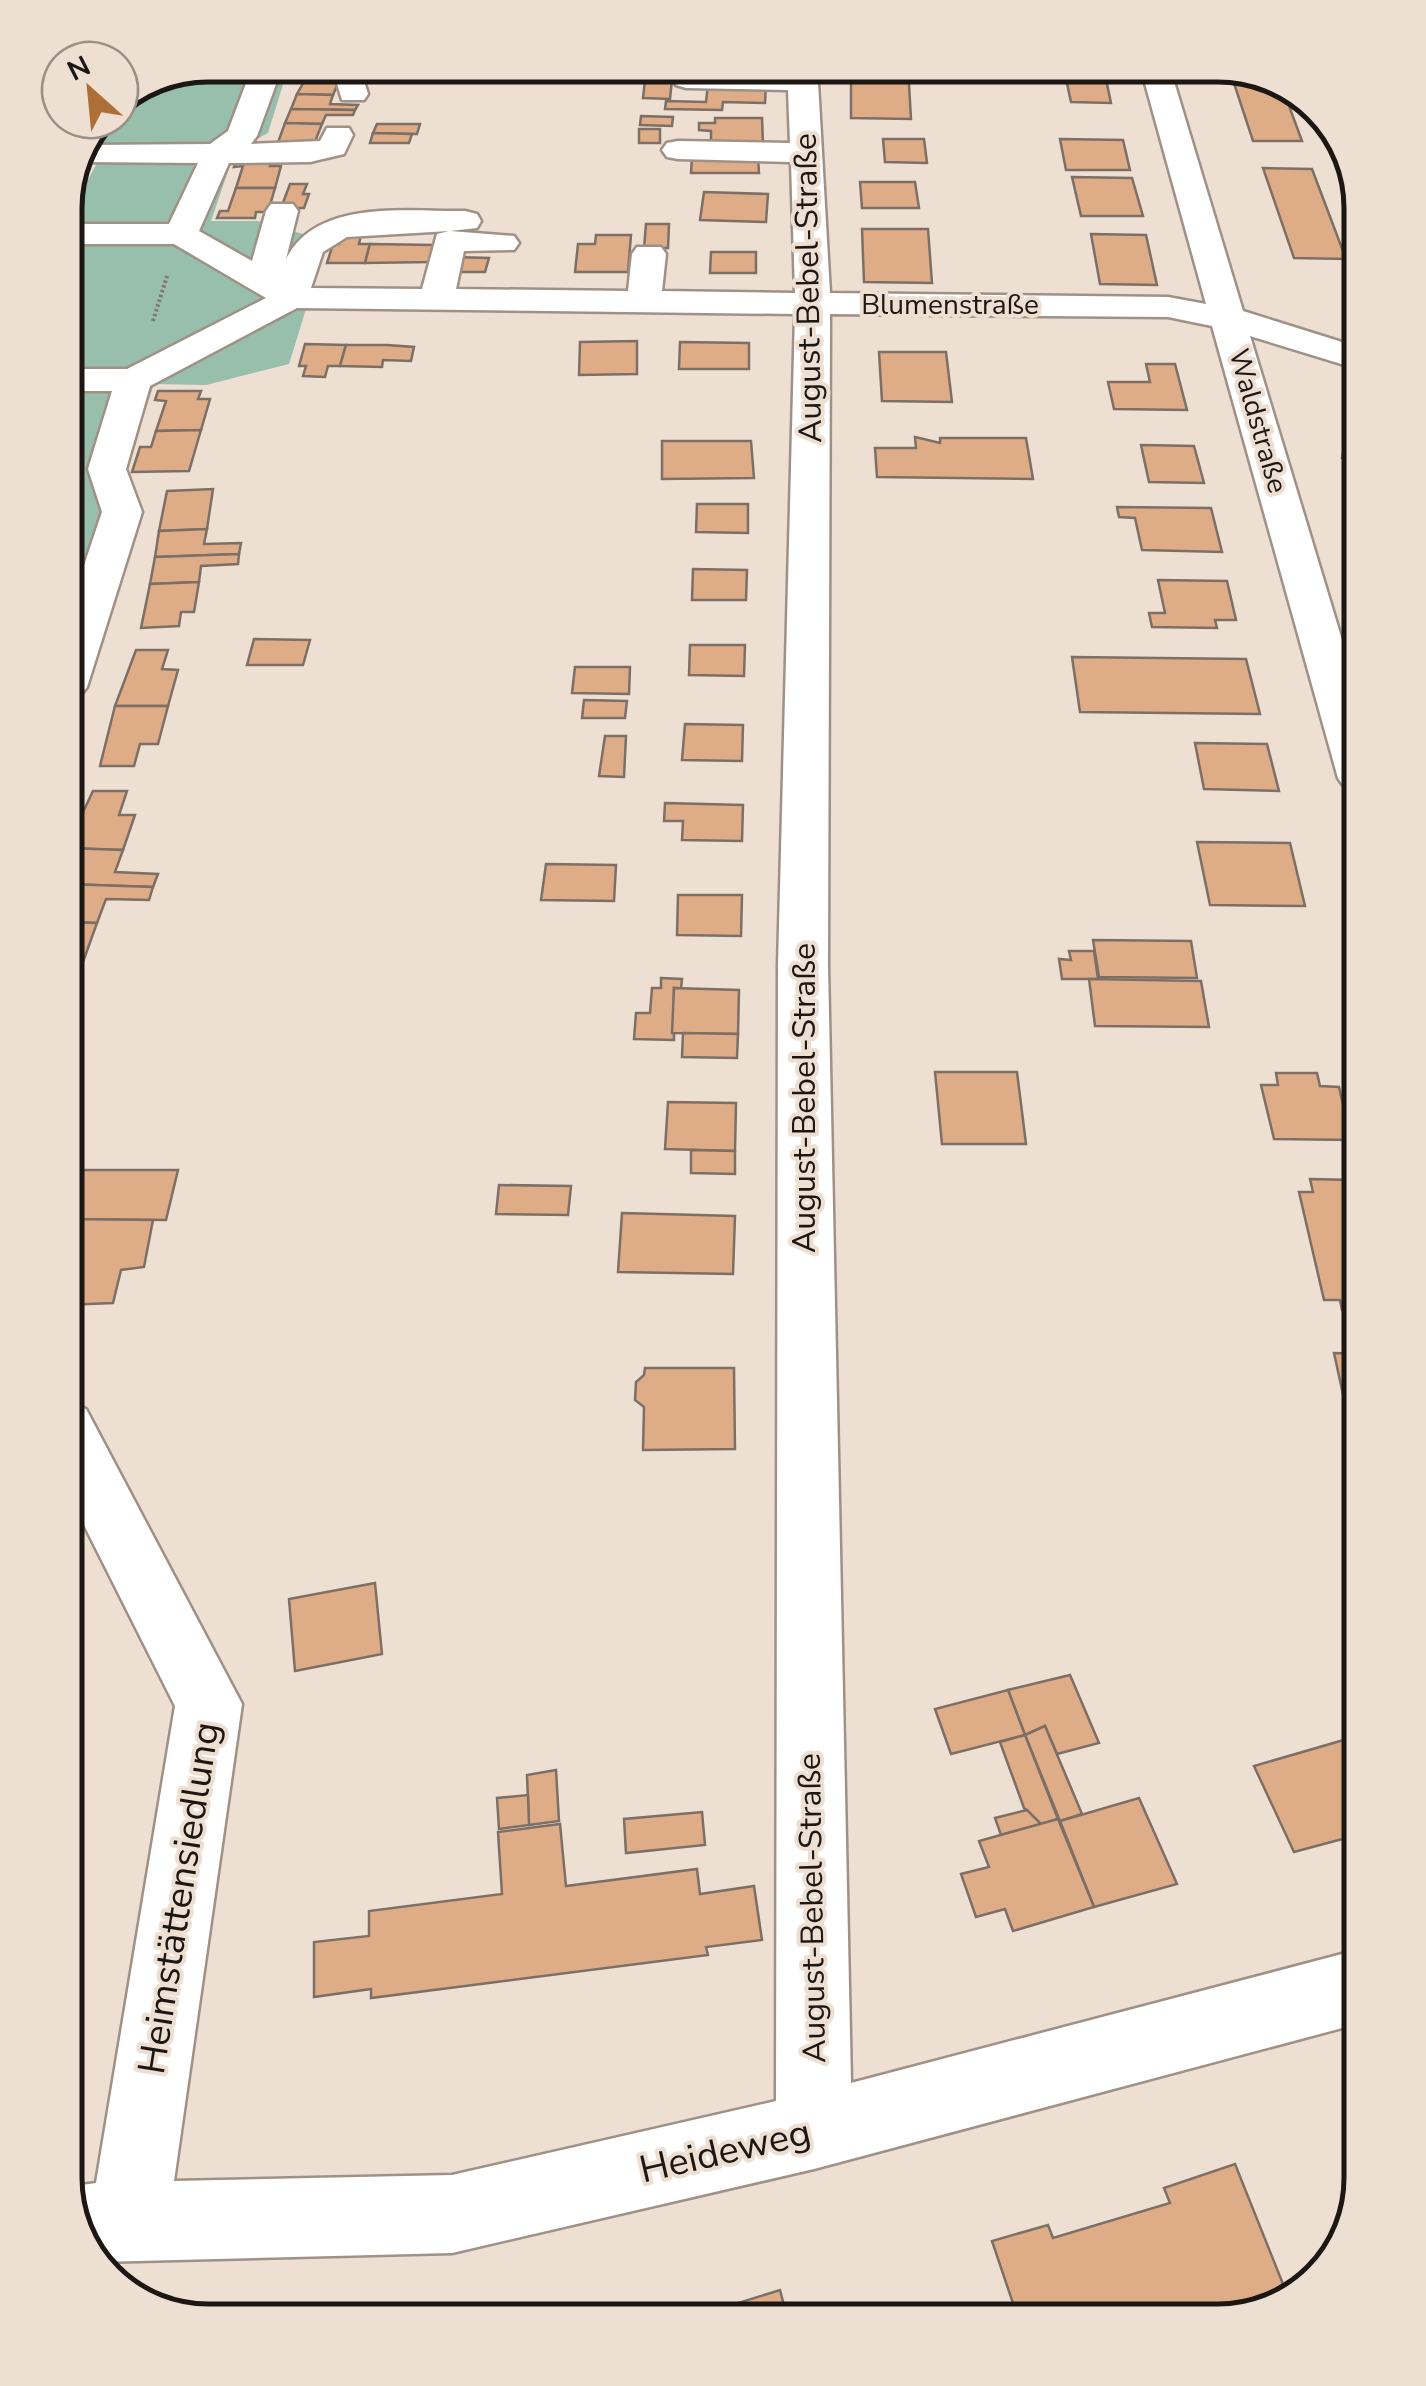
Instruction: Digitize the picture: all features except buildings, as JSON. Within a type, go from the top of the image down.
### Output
[{"type":"street","points":[[181,234],[218,153],[242,136],[262,82]]},
{"type":"street","points":[[351,82],[353,94]]},
{"type":"street","points":[[693,82],[795,130]]},
{"type":"street","name":"Waldstraße","points":[[1159,83],[1344,719]]},
{"type":"street","points":[[678,150],[795,130]]},
{"type":"street","name":"August-Bebel-Straße","points":[[795,130],[813,304],[802,966],[814,2131]]},
{"type":"street","points":[[83,217],[98,194],[101,154],[310,153],[333,148],[338,135]]},
{"type":"street","points":[[277,290],[282,211]]},
{"type":"street","points":[[83,380],[134,380],[277,290],[311,244],[336,226],[466,221]]},
{"type":"street","points":[[83,234],[181,234],[277,290]]},
{"type":"street","points":[[436,300],[449,242],[502,243]]},
{"type":"street","points":[[644,301],[650,254]]},
{"type":"street","name":"Blumenstraße","points":[[277,290],[436,300],[1168,306],[1228,318],[1344,354]]},
{"type":"street","points":[[83,632],[122,512],[107,469],[134,380]]},
{"type":"street","name":"Heimstättensiedlung","points":[[82,1460],[210,1704],[102,2223]]},
{"type":"street","name":"Heideweg","points":[[102,2223],[452,2214],[814,2131],[1344,1991]]},
{"type":"path","points":[[134,380],[181,234]]},
{"type":"green space","points":[[209,82],[284,82],[268,133],[235,151],[211,221],[258,221],[327,241],[289,364],[206,385],[154,384],[122,477],[136,514],[83,686],[83,200],[86,184],[103,152],[99,147],[104,140],[140,140],[140,103],[168,89]]}]
